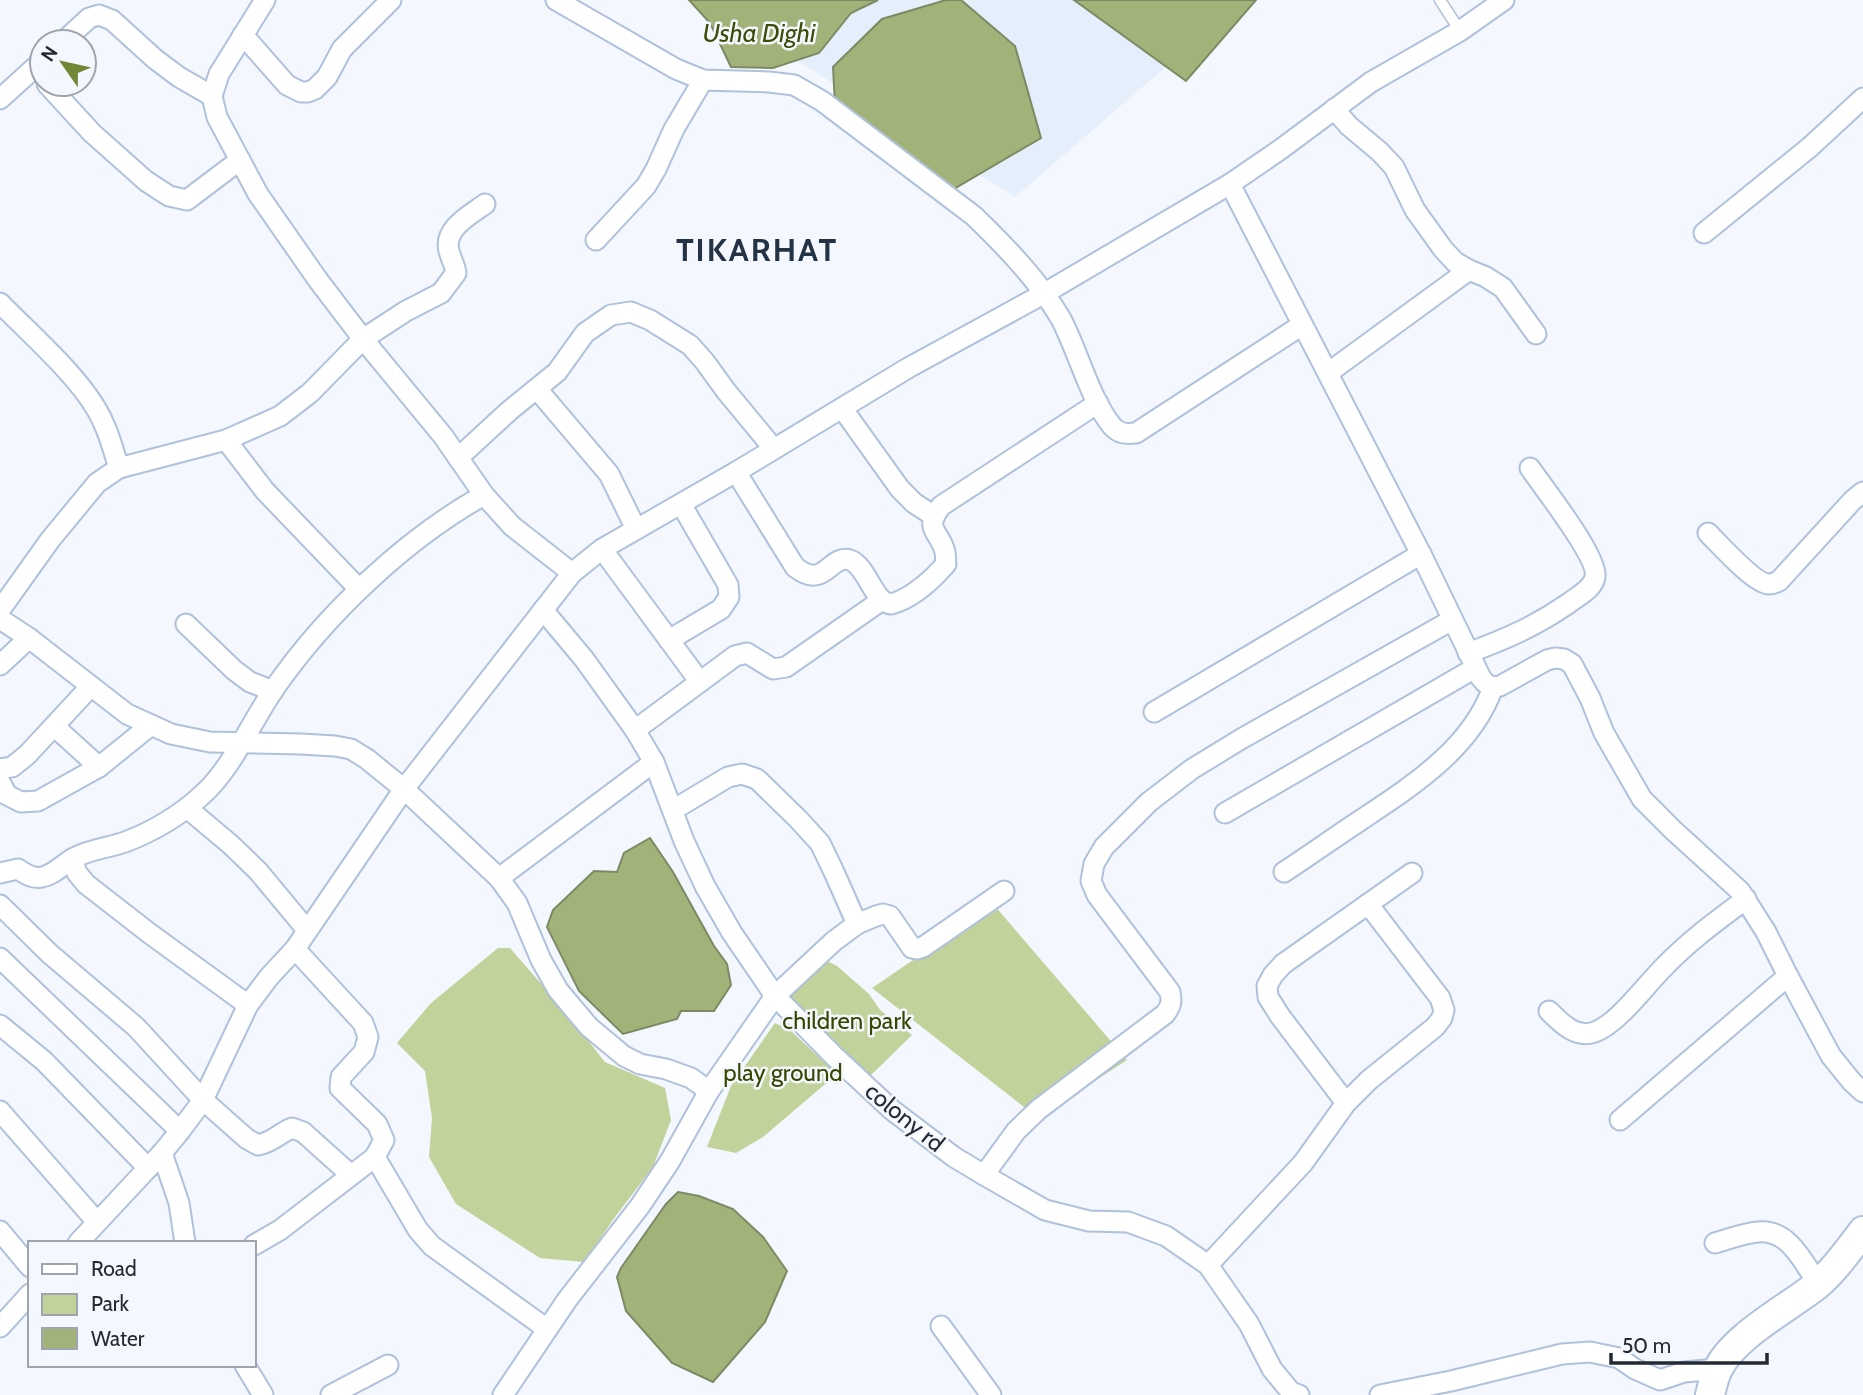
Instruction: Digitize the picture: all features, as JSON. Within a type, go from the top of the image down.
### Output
[{"type":"main road","points":[[1714,1382],[1727,1356],[1747,1335],[1818,1284],[1863,1231]]},
{"type":"street","points":[[265,0],[219,74],[212,96],[217,117],[240,160],[266,205],[318,280],[443,436],[484,495],[512,526],[572,573]]},
{"type":"street","points":[[243,35],[287,85],[301,92],[308,92],[327,77],[342,50],[391,0]]},
{"type":"street","points":[[556,0],[676,69],[703,80],[794,85],[822,101],[974,216],[1045,293],[1061,320],[1098,404],[1113,428],[1123,434],[1136,433],[1301,325]]},
{"type":"street","points":[[80,1241],[162,1153],[203,1100],[248,1005],[295,949],[404,789],[572,573],[602,549],[908,368],[1045,293],[1230,184],[1371,82],[1460,31],[1504,0]]},
{"type":"street","points":[[78,28],[89,18],[92,7],[112,20],[178,77],[212,96]]},
{"type":"street","points":[[0,99],[28,78]]},
{"type":"street","points":[[596,240],[646,186],[674,129],[703,80]]},
{"type":"street","points":[[60,98],[92,133],[146,181],[169,196],[187,200],[240,160]]},
{"type":"street","points":[[1704,233],[1860,108]]},
{"type":"street","points":[[1334,109],[1394,167],[1415,210],[1455,262],[1486,276],[1503,288],[1536,334]]},
{"type":"street","points":[[1230,184],[1486,684],[1500,686],[1555,658],[1572,664],[1604,733],[1642,799],[1740,891],[1766,932],[1831,1056],[1863,1092]]},
{"type":"street","points":[[0,610],[50,540],[97,483],[119,468],[226,440],[280,416],[310,393],[363,339],[405,311],[441,293],[456,273],[448,250],[449,238],[459,223],[485,204]]},
{"type":"street","points":[[1328,373],[1469,270]]},
{"type":"street","points":[[0,303],[91,400],[104,422],[119,468]]},
{"type":"street","points":[[458,458],[557,372],[585,333],[611,315],[631,312],[650,320],[690,345],[774,449]]},
{"type":"street","points":[[537,389],[609,474],[636,529]]},
{"type":"street","points":[[736,472],[795,567],[805,575],[816,576],[842,561],[850,560],[882,600],[891,604],[901,602],[946,564],[945,552],[932,527],[934,516],[941,506],[1098,404]]},
{"type":"street","points":[[842,408],[900,489],[914,503],[934,516]]},
{"type":"street","points":[[226,440],[265,491],[359,589]]},
{"type":"street","points":[[1225,813],[1472,660],[1551,615],[1588,589],[1595,578],[1594,565],[1530,468]]},
{"type":"street","points":[[1708,533],[1754,577],[1771,585],[1779,581],[1863,492]]},
{"type":"street","points":[[0,873],[18,869],[29,876],[43,877],[89,851],[124,842],[146,832],[187,808],[205,793],[242,742],[272,691],[303,650],[359,589],[441,522],[484,495]]},
{"type":"street","points":[[669,640],[721,610],[729,597],[728,585],[681,504]]},
{"type":"street","points":[[602,549],[700,682]]},
{"type":"street","points":[[1154,712],[1420,554]]},
{"type":"street","points":[[635,730],[735,656],[747,653],[773,669],[786,667],[882,600]]},
{"type":"street","name":"colony rd","points":[[543,610],[584,659],[635,730],[654,762],[684,841],[705,886],[732,933],[775,996],[892,1110],[954,1157],[1045,1210],[1089,1221],[1128,1222],[1166,1236],[1208,1265],[1249,1324],[1272,1369],[1291,1394]]},
{"type":"street","points":[[0,619],[29,638],[127,714],[172,734],[210,742],[301,744],[351,749],[367,759],[404,789],[499,878],[517,903],[541,960],[558,990],[589,1027],[624,1056],[640,1065],[691,1077],[709,1091]]},
{"type":"street","points":[[984,1175],[1016,1131],[1039,1110],[1165,1014],[1170,1007],[1170,992],[1097,895],[1091,881],[1094,864],[1104,847],[1149,802],[1192,769],[1452,620]]},
{"type":"street","points":[[186,625],[234,670],[250,682],[272,691]]},
{"type":"street","points":[[0,665],[29,638]]},
{"type":"street","points":[[91,686],[27,755],[12,767],[0,769],[0,779],[7,794],[21,803],[38,801],[99,767],[152,725]]},
{"type":"street","points":[[1284,872],[1397,796],[1432,769],[1474,724],[1487,705],[1493,687]]},
{"type":"street","points":[[55,727],[99,767]]},
{"type":"street","points":[[499,878],[654,762]]},
{"type":"street","points":[[673,810],[728,776],[743,774],[757,779],[820,843],[857,924]]},
{"type":"street","points":[[187,808],[258,871],[307,930]]},
{"type":"street","points":[[72,859],[77,873],[86,884],[248,1005]]},
{"type":"street","points":[[1346,1103],[1280,1016],[1268,997],[1267,986],[1283,964],[1412,873]]},
{"type":"street","points":[[503,1395],[566,1300],[640,1206],[670,1161],[709,1091],[775,996],[834,941],[857,924],[883,914],[890,916],[907,943],[917,949],[1004,891]]},
{"type":"street","points":[[1549,1011],[1563,1025],[1577,1033],[1594,1032],[1613,1020],[1689,943],[1746,899]]},
{"type":"street","points":[[1208,1265],[1303,1163],[1346,1103],[1442,1018],[1444,1010],[1440,998],[1368,904]]},
{"type":"street","points":[[0,905],[50,954],[136,1027],[203,1100],[247,1139],[258,1145],[270,1143],[282,1132],[292,1128],[303,1132],[351,1175]]},
{"type":"street","points":[[256,1244],[280,1230],[375,1157],[384,1140],[377,1124],[340,1088],[341,1077],[364,1052],[368,1037],[363,1023],[295,949]]},
{"type":"street","points":[[0,958],[180,1131]]},
{"type":"street","points":[[1620,1120],[1788,976]]},
{"type":"street","points":[[0,1025],[44,1061],[148,1168]]},
{"type":"street","points":[[0,1111],[97,1222]]},
{"type":"street","points":[[162,1153],[178,1203],[185,1241]]},
{"type":"street","points":[[375,1157],[418,1230],[432,1246],[547,1329]]},
{"type":"street","points":[[0,1231],[28,1265]]},
{"type":"street","points":[[1714,1243],[1759,1231],[1771,1232],[1790,1243],[1818,1284]]},
{"type":"street","points":[[0,1327],[28,1296]]},
{"type":"street","points":[[941,1326],[991,1395]]},
{"type":"street","points":[[1380,1395],[1562,1354],[1590,1352],[1619,1358],[1664,1387],[1684,1373],[1714,1382]]},
{"type":"street","points":[[331,1395],[388,1365]]},
{"type":"street","points":[[246,1367],[263,1395]]},
{"type":"lane","points":[[1440,0],[1460,31]]},
{"type":"shaded area","points":[[700,0],[1243,0],[1015,197]]},
{"type":"green space","points":[[994,905],[1127,1060],[1038,1118],[872,988]]},
{"type":"green space","points":[[498,948],[510,948],[605,1062],[665,1088],[671,1120],[653,1167],[584,1262],[540,1258],[456,1204],[429,1157],[432,1118],[425,1071],[397,1043],[431,1003]]},
{"type":"green space","name":"children park","points":[[821,958],[837,966],[869,994],[880,1010],[912,1035],[869,1077],[780,997]]},
{"type":"green space","name":"play ground","points":[[775,1023],[791,1031],[837,1074],[763,1137],[736,1153],[707,1147],[731,1086]]},
{"type":"water","name":"Usha Dighi","points":[[689,0],[878,0],[851,13],[819,53],[773,68],[731,67],[710,23]]},
{"type":"water","points":[[946,0],[961,0],[1015,46],[1041,138],[947,193],[835,105],[833,67],[882,19]]},
{"type":"water","points":[[1074,0],[1256,0],[1186,81]]},
{"type":"water","points":[[650,838],[727,964],[731,985],[714,1011],[681,1011],[677,1019],[623,1034],[579,991],[547,927],[553,910],[594,871],[617,872],[624,853]]},
{"type":"water","points":[[678,1192],[699,1196],[733,1209],[763,1237],[787,1271],[765,1322],[713,1382],[672,1363],[626,1311],[617,1277],[666,1204]]},
{"type":"district","name":"TIKARHAT","points":[[757,249]]}]
